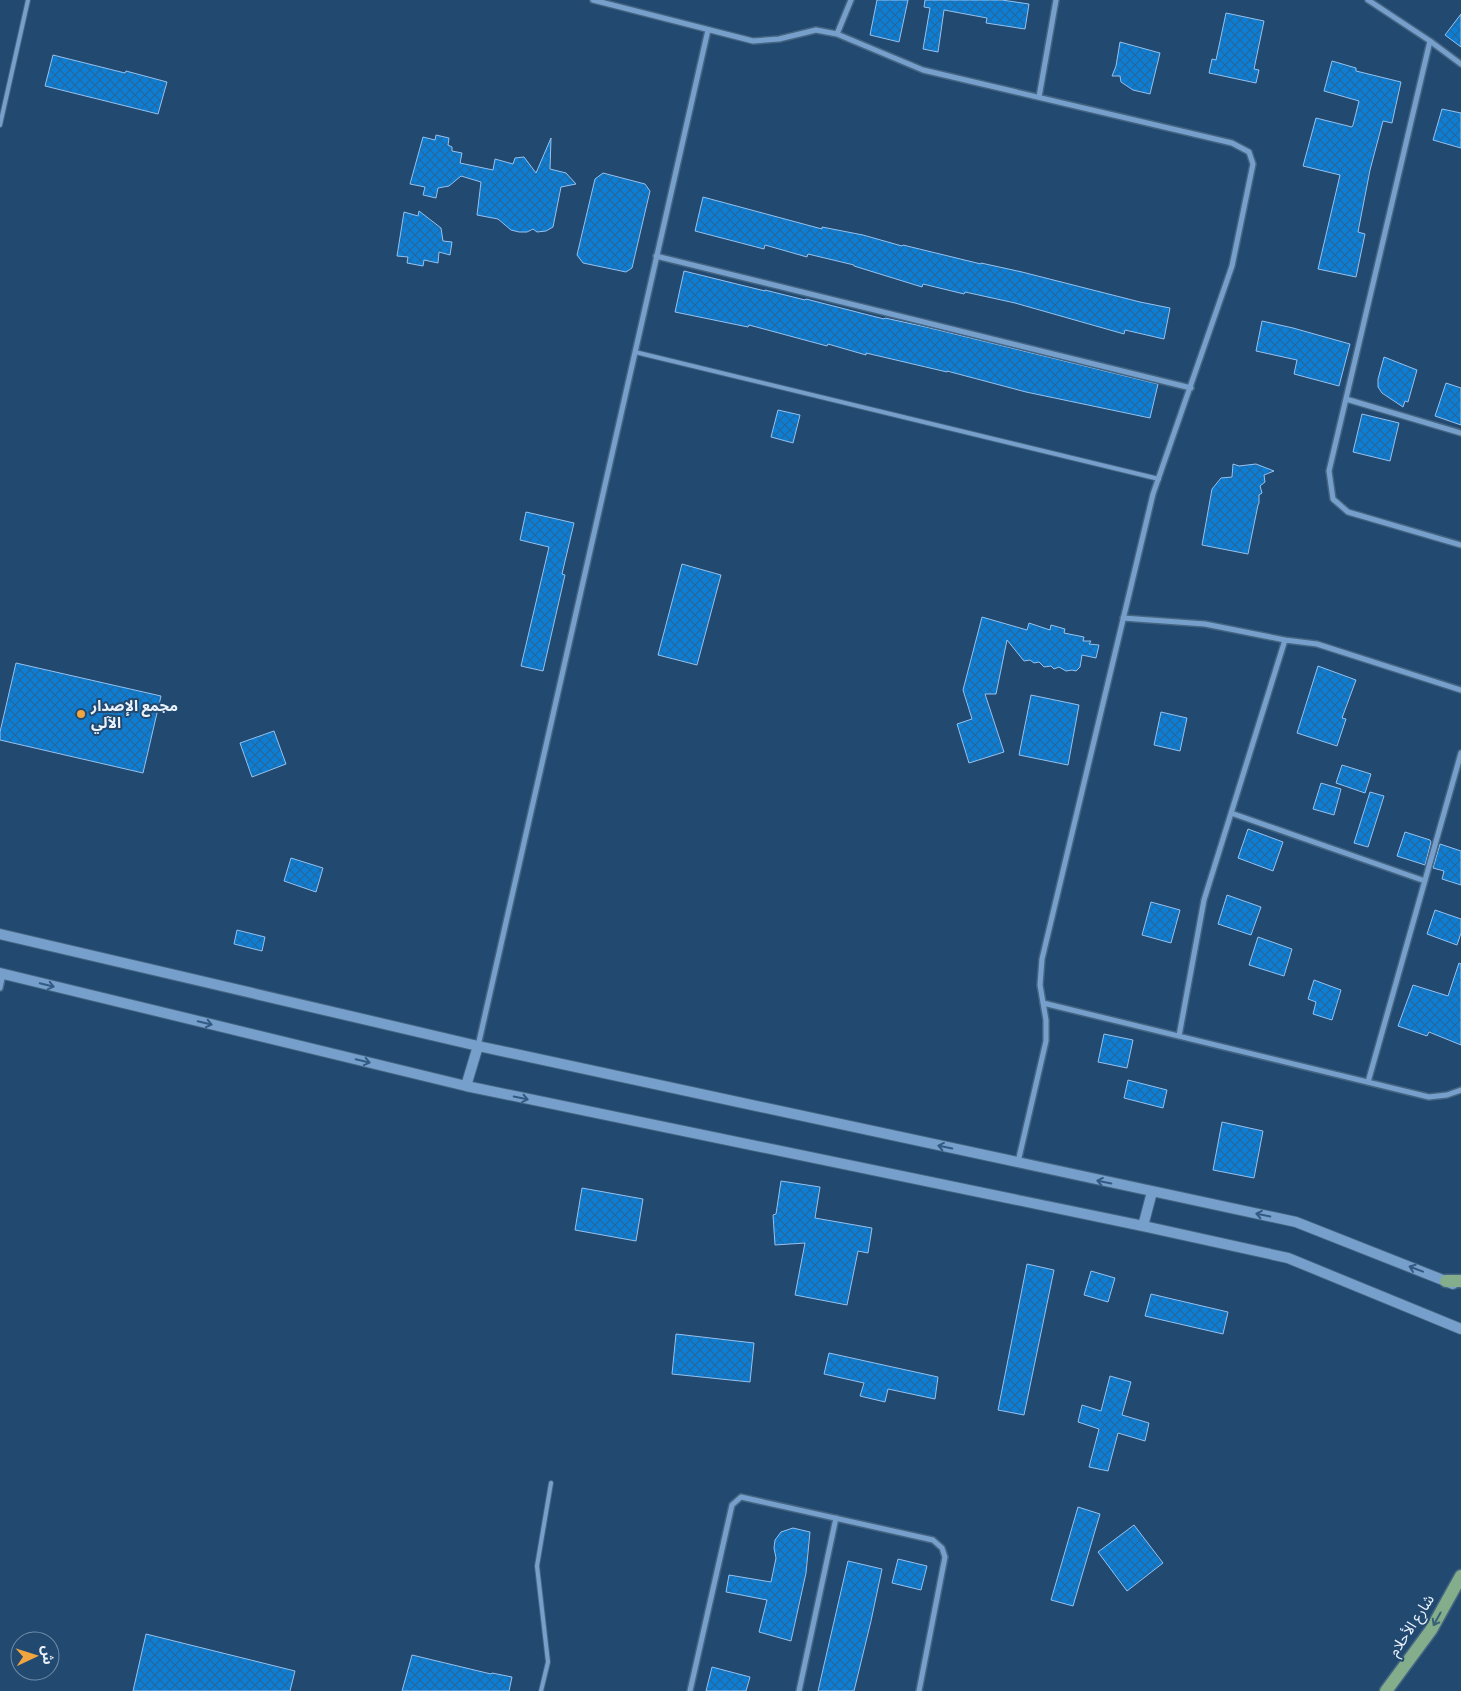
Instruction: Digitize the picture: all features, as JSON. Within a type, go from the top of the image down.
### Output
[{"type":"main road","points":[[0,934],[478,1046],[1296,1222],[1461,1287]]},
{"type":"main road","points":[[2,974],[466,1086],[1143,1226],[1288,1258],[1461,1329]]},
{"type":"main road","points":[[466,1086],[478,1046]]},
{"type":"main road","points":[[1143,1226],[1152,1192]]},
{"type":"main road","points":[[1446,1281],[1461,1281]]},
{"type":"main road","name":"شارع الأحلام","points":[[1386,1691],[1431,1630],[1461,1576]]},
{"type":"street","points":[[593,0],[753,41],[779,39],[816,30],[837,34],[923,70],[1232,143],[1249,152],[1254,164],[1232,266],[1153,494],[1042,960],[1040,985],[1046,1020],[1046,1041],[1018,1163]]},
{"type":"street","points":[[837,34],[851,0]]},
{"type":"street","points":[[1039,97],[1056,0]]},
{"type":"street","points":[[1368,0],[1461,64]]},
{"type":"street","points":[[478,1046],[708,30]]},
{"type":"street","points":[[1430,41],[1329,471],[1333,499],[1348,512],[1461,545]]},
{"type":"street","points":[[656,256],[1190,388]]},
{"type":"street","points":[[1346,399],[1461,432]]},
{"type":"street","points":[[1124,618],[1205,624],[1285,640],[1317,644],[1461,690]]},
{"type":"street","points":[[1179,1036],[1204,900],[1285,640]]},
{"type":"street","points":[[1368,1082],[1461,753]]},
{"type":"street","points":[[1231,812],[1425,881]]},
{"type":"street","points":[[0,988],[2,974]]},
{"type":"street","points":[[1043,1003],[1429,1097],[1447,1096],[1461,1090]]},
{"type":"street","points":[[690,1691],[732,1505],[740,1497],[933,1540],[942,1548],[945,1557],[919,1691]]},
{"type":"street","points":[[799,1691],[836,1518]]},
{"type":"lane","points":[[0,125],[28,0]]},
{"type":"lane","points":[[634,352],[1159,479]]},
{"type":"lane","points":[[540,1691],[548,1662],[537,1566],[551,1483]]},
{"type":"building","points":[[877,0],[908,0],[899,42],[870,35]]},
{"type":"building","points":[[925,0],[1002,0],[1029,4],[1025,29],[986,23],[987,18],[944,10],[938,52],[923,49],[930,8],[924,7]]},
{"type":"building","points":[[1226,13],[1264,21],[1254,69],[1259,70],[1256,83],[1209,73],[1212,59],[1216,60]]},
{"type":"building","points":[[1461,14],[1461,47],[1445,35]]},
{"type":"building","points":[[1120,42],[1160,53],[1150,94],[1133,90],[1121,82],[1120,76],[1112,76],[1116,66]]},
{"type":"building","points":[[53,55],[167,82],[158,114],[45,86]]},
{"type":"building","points":[[1332,61],[1356,68],[1356,71],[1401,82],[1392,123],[1383,121],[1370,170],[1358,232],[1365,234],[1356,277],[1318,269],[1340,175],[1303,166],[1316,118],[1352,127],[1353,125],[1359,101],[1324,91]]},
{"type":"building","points":[[1442,109],[1461,113],[1461,148],[1433,140]]},
{"type":"building","points":[[436,135],[449,138],[448,145],[452,147],[452,151],[462,153],[460,163],[493,170],[495,159],[513,164],[515,158],[524,157],[536,173],[551,138],[550,169],[566,173],[576,184],[561,187],[553,227],[546,231],[537,232],[533,229],[527,232],[519,232],[511,230],[498,219],[477,215],[481,182],[461,176],[449,186],[438,188],[436,198],[423,195],[425,187],[410,184],[423,137],[435,140]]},
{"type":"building","points":[[603,173],[645,184],[650,191],[632,268],[626,272],[583,263],[577,255],[595,179]]},
{"type":"building","points":[[703,197],[822,229],[822,227],[863,235],[902,246],[1022,272],[1170,308],[1164,339],[1125,330],[1124,334],[1015,303],[965,292],[964,294],[923,284],[922,287],[854,265],[808,254],[807,257],[765,245],[764,249],[695,231]]},
{"type":"building","points":[[419,211],[441,228],[443,241],[452,242],[450,255],[439,252],[438,263],[424,260],[423,266],[407,263],[408,257],[397,256],[404,212],[418,216]]},
{"type":"building","points":[[684,271],[884,319],[926,327],[1158,384],[1150,418],[1026,392],[947,371],[866,353],[866,355],[828,344],[827,346],[749,325],[748,327],[675,312]]},
{"type":"building","points":[[1262,321],[1350,344],[1339,386],[1294,374],[1297,360],[1256,351]]},
{"type":"building","points":[[1384,357],[1417,370],[1408,402],[1405,401],[1403,407],[1382,393],[1378,387],[1378,379]]},
{"type":"building","points":[[1446,383],[1461,388],[1461,425],[1435,416]]},
{"type":"building","points":[[778,410],[800,415],[793,443],[771,437]]},
{"type":"building","points":[[1362,414],[1399,423],[1390,461],[1353,452]]},
{"type":"building","points":[[1233,464],[1239,466],[1256,464],[1274,471],[1264,475],[1265,482],[1260,486],[1262,493],[1259,495],[1248,554],[1202,545],[1212,489],[1221,478],[1232,477]]},
{"type":"building","points":[[526,512],[574,523],[562,574],[565,575],[543,671],[521,666],[549,547],[520,540]]},
{"type":"building","points":[[682,564],[721,575],[697,665],[658,655]]},
{"type":"building","points":[[982,617],[1027,630],[1029,623],[1050,630],[1051,625],[1065,629],[1064,633],[1084,637],[1083,641],[1091,641],[1089,644],[1099,645],[1096,658],[1082,655],[1080,667],[1076,671],[1066,671],[1059,667],[1054,669],[1051,666],[1044,667],[1039,662],[1024,661],[1007,640],[996,694],[985,694],[1004,752],[969,763],[957,724],[972,719],[963,690]]},
{"type":"building","name":"مجمع الإصدار الآلي","points":[[16,663],[161,696],[143,773],[0,740],[0,732]]},
{"type":"building","points":[[1318,666],[1356,680],[1342,718],[1346,719],[1337,746],[1297,733]]},
{"type":"building","points":[[1031,695],[1079,705],[1068,765],[1019,755]]},
{"type":"building","points":[[1161,712],[1187,718],[1180,751],[1154,745]]},
{"type":"building","points":[[274,731],[286,764],[252,777],[240,743]]},
{"type":"building","points":[[1342,765],[1371,774],[1365,793],[1336,783]]},
{"type":"building","points":[[1321,783],[1341,789],[1334,815],[1313,809]]},
{"type":"building","points":[[1370,792],[1384,796],[1368,847],[1354,843]]},
{"type":"building","points":[[1248,829],[1283,842],[1273,871],[1238,858]]},
{"type":"building","points":[[1405,832],[1430,840],[1425,865],[1397,856]]},
{"type":"building","points":[[1440,844],[1461,851],[1461,885],[1442,879],[1444,871],[1433,868]]},
{"type":"building","points":[[291,858],[323,868],[316,892],[284,881]]},
{"type":"building","points":[[1227,895],[1261,907],[1251,935],[1218,924]]},
{"type":"building","points":[[1151,902],[1180,910],[1171,943],[1142,935]]},
{"type":"building","points":[[1435,910],[1461,919],[1461,933],[1457,945],[1427,934]]},
{"type":"building","points":[[237,930],[265,937],[262,951],[234,944]]},
{"type":"building","points":[[1258,937],[1292,949],[1284,976],[1249,965]]},
{"type":"building","points":[[1459,963],[1461,964],[1461,1045],[1429,1032],[1427,1036],[1398,1026],[1413,985],[1448,996]]},
{"type":"building","points":[[1314,980],[1341,990],[1332,1020],[1313,1014],[1316,1002],[1308,999]]},
{"type":"building","points":[[1104,1034],[1133,1040],[1127,1068],[1098,1062]]},
{"type":"building","points":[[1128,1080],[1167,1090],[1163,1108],[1124,1098]]},
{"type":"building","points":[[1222,1122],[1263,1131],[1254,1178],[1213,1170]]},
{"type":"building","points":[[781,1181],[820,1187],[815,1218],[872,1228],[868,1253],[858,1251],[847,1305],[795,1295],[805,1243],[775,1245],[773,1215],[776,1214]]},
{"type":"building","points":[[582,1188],[643,1199],[636,1241],[575,1230]]},
{"type":"building","points":[[1027,1264],[1054,1270],[1024,1415],[998,1410]]},
{"type":"building","points":[[1091,1271],[1115,1278],[1108,1302],[1084,1295]]},
{"type":"building","points":[[1151,1294],[1228,1312],[1223,1334],[1145,1316]]},
{"type":"building","points":[[676,1334],[754,1343],[750,1382],[672,1374]]},
{"type":"building","points":[[829,1353],[938,1377],[935,1399],[888,1389],[885,1402],[860,1396],[864,1383],[824,1374]]},
{"type":"building","points":[[1110,1376],[1131,1382],[1122,1415],[1149,1423],[1145,1441],[1118,1433],[1108,1471],[1089,1467],[1099,1429],[1078,1422],[1082,1405],[1101,1411]]},
{"type":"building","points":[[1078,1507],[1100,1514],[1073,1606],[1051,1600]]},
{"type":"building","points":[[1134,1525],[1163,1563],[1127,1591],[1098,1552]]},
{"type":"building","points":[[793,1528],[810,1532],[806,1573],[791,1641],[759,1632],[767,1600],[726,1592],[729,1575],[771,1582],[776,1558],[775,1540],[781,1532]]},
{"type":"building","points":[[898,1559],[927,1566],[921,1590],[892,1583]]},
{"type":"building","points":[[848,1561],[882,1569],[871,1621],[854,1691],[818,1691]]},
{"type":"building","points":[[146,1634],[295,1671],[290,1691],[133,1691]]},
{"type":"building","points":[[412,1655],[491,1674],[512,1677],[509,1691],[402,1691]]},
{"type":"building","points":[[712,1667],[750,1677],[746,1691],[706,1691]]},
{"type":"place","name":"مجمع الإصدار الآلي","points":[[81,714]]}]
